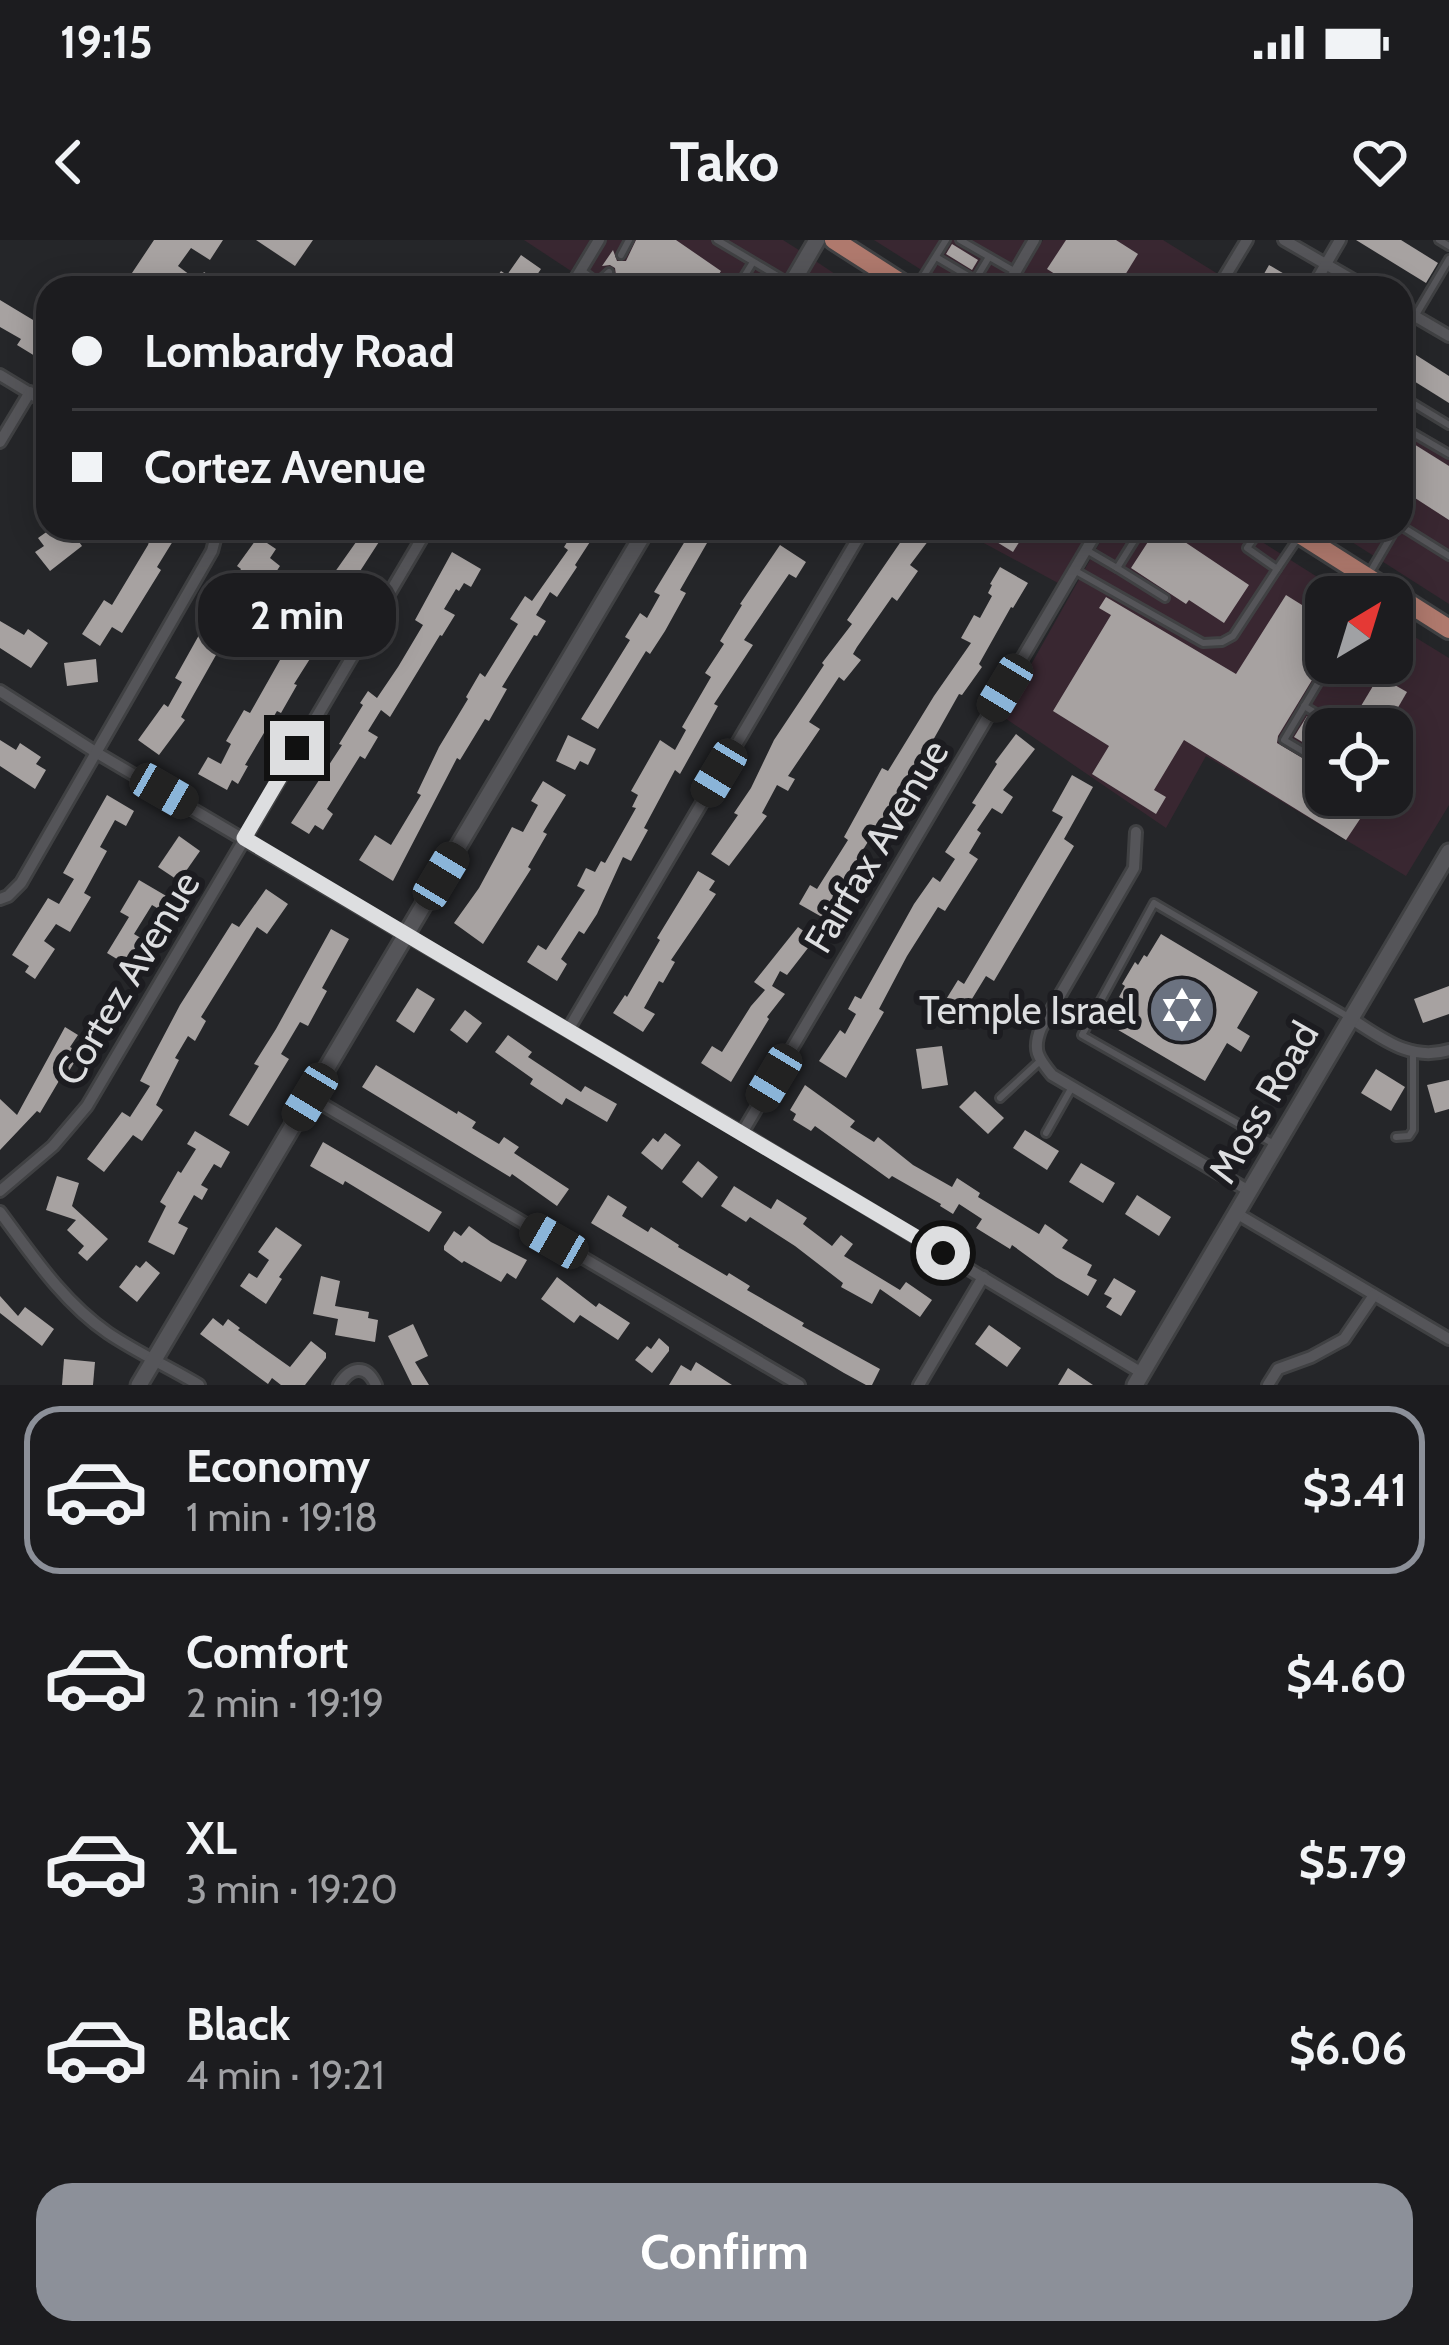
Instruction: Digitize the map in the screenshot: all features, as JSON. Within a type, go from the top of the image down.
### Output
[{"type":"main road","points":[[834,240],[893,276]]},
{"type":"main road","points":[[1307,540],[1357,576]]},
{"type":"main road","points":[[1413,609],[1449,629]]},
{"type":"street","points":[[577,276],[598,240]]},
{"type":"street","points":[[796,276],[817,240]]},
{"type":"street","points":[[1016,276],[1034,240]]},
{"type":"street","points":[[1226,276],[1247,240]]},
{"type":"street","points":[[1284,240],[1346,276]]},
{"type":"street","points":[[1319,276],[1340,240]]},
{"type":"street","points":[[1414,316],[1449,336]]},
{"type":"street","points":[[0,375],[36,396]]},
{"type":"street","points":[[0,442],[30,392]]},
{"type":"street","points":[[0,899],[21,884],[215,540]]},
{"type":"street","name":"Cortez Avenue","points":[[0,1190],[52,1146],[87,1106],[421,540]]},
{"type":"street","points":[[139,1385],[640,540]]},
{"type":"street","points":[[568,1030],[857,540]]},
{"type":"street","name":"Fairfax Avenue","points":[[742,1133],[1091,540]]},
{"type":"street","points":[[0,691],[983,1277],[1138,1379]]},
{"type":"street","points":[[1136,832],[1134,868],[1041,1028],[1035,1042],[1040,1061],[1052,1075],[1249,1191]]},
{"type":"street","name":"Moss Road","points":[[1138,1379],[1449,852]]},
{"type":"street","points":[[1350,1018],[1413,1054],[1449,1050]]},
{"type":"street","points":[[310,1097],[799,1385]]},
{"type":"street","points":[[0,1212],[81,1311],[109,1334],[199,1385]]},
{"type":"street","points":[[1237,1213],[1449,1339]]},
{"type":"street","points":[[919,1385],[983,1277]]},
{"type":"street","points":[[1268,1385],[1278,1370],[1344,1339],[1374,1294]]},
{"type":"street","points":[[339,1385],[346,1373],[355,1370],[364,1371],[376,1385]]},
{"type":"lane","points":[[621,255],[629,240]]},
{"type":"lane","points":[[717,240],[775,276]]},
{"type":"lane","points":[[922,276],[946,240]]},
{"type":"lane","points":[[960,240],[989,257],[1007,276]]},
{"type":"lane","points":[[1439,240],[1449,246]]},
{"type":"lane","points":[[936,257],[968,276]]},
{"type":"lane","points":[[977,276],[989,257]]},
{"type":"lane","points":[[1414,316],[1449,259]]},
{"type":"lane","points":[[744,276],[753,262]]},
{"type":"lane","points":[[581,270],[589,276]]},
{"type":"lane","points":[[607,276],[609,272]]},
{"type":"lane","points":[[1413,403],[1449,425]]},
{"type":"lane","points":[[1413,433],[1449,454]]},
{"type":"lane","points":[[1413,535],[1449,556]]},
{"type":"lane","points":[[1117,568],[1134,540]]},
{"type":"lane","points":[[1253,540],[1247,548],[1277,568]]},
{"type":"lane","points":[[1074,570],[1204,643],[1222,642],[1234,636],[1291,540]]},
{"type":"lane","points":[[1376,576],[1393,540]]},
{"type":"lane","points":[[1086,550],[1166,598]]},
{"type":"lane","points":[[1305,752],[1284,740],[1317,684]]},
{"type":"lane","points":[[1276,1145],[1082,1035],[1154,903],[1350,1018]]},
{"type":"lane","points":[[1396,1138],[1409,1136],[1413,1130],[1413,1054]]},
{"type":"lane","points":[[1000,1098],[1040,1061]]},
{"type":"lane","points":[[1046,1133],[1072,1087]]},
{"type":"shaded area","points":[[524,240],[590,240],[571,271]]},
{"type":"shaded area","points":[[607,240],[783,240],[802,252],[788,276],[586,276]]},
{"type":"shaded area","points":[[874,240],[1026,240],[1004,276],[931,276]]},
{"type":"shaded area","points":[[1043,240],[1163,240],[1218,274],[1217,276],[1021,276]]},
{"type":"shaded area","points":[[814,260],[838,276],[805,276]]},
{"type":"shaded area","points":[[1413,427],[1449,447],[1449,604],[1413,581],[1413,576],[1405,576],[1349,540],[1413,540]]},
{"type":"shaded area","points":[[978,540],[1084,540],[1058,583]]},
{"type":"shaded area","points":[[1101,540],[1259,540],[1316,576],[1305,576],[1305,684],[1413,684],[1413,636],[1449,658],[1449,805],[1406,876],[1306,816],[1413,816],[1413,708],[1305,708],[1305,815],[1206,756],[1166,828],[1002,716]]},
{"type":"building","points":[[154,240],[223,240],[210,260],[191,248],[178,266],[191,276],[130,276]]},
{"type":"building","points":[[256,240],[313,240],[295,266]]},
{"type":"building","points":[[636,240],[676,240],[721,271],[718,276],[615,276],[615,268],[602,266],[613,250],[617,261],[626,261]]},
{"type":"building","points":[[1066,240],[1116,240],[1138,254],[1124,276],[1058,276],[1047,269]]},
{"type":"building","points":[[1356,240],[1401,240],[1438,263],[1426,283]]},
{"type":"building","points":[[952,244],[978,260],[972,270],[946,254]]},
{"type":"building","points":[[521,255],[541,269],[536,276],[497,276],[501,271],[507,275]]},
{"type":"building","points":[[1269,265],[1288,276],[1263,276]]},
{"type":"building","points":[[0,300],[36,322],[36,357],[17,345],[21,339],[0,327]]},
{"type":"building","points":[[1413,353],[1449,376],[1449,403],[1413,380]]},
{"type":"building","points":[[1413,444],[1449,466],[1449,520],[1413,497]]},
{"type":"building","points":[[40,540],[78,540],[82,546],[50,571],[35,552],[44,546]]},
{"type":"building","points":[[150,540],[174,540],[122,633],[112,627],[100,646],[82,634],[104,600],[112,605]]},
{"type":"building","points":[[256,540],[262,540],[276,549],[270,558],[280,566],[229,632],[181,717],[185,720],[159,755],[138,740],[164,704],[168,707],[182,682],[175,678],[241,569],[237,566]]},
{"type":"building","points":[[358,540],[380,540],[238,784],[232,780],[227,790],[198,774],[208,757],[221,764],[231,744],[226,741],[244,710],[250,713],[289,638],[296,643],[313,615],[307,611],[316,596],[325,601],[338,580],[332,576]]},
{"type":"building","points":[[568,540],[591,540],[557,597],[550,592],[536,615],[546,621],[502,687],[507,689],[489,721],[485,719],[460,760],[457,758],[393,881],[359,860],[375,835],[391,845],[421,795],[417,793],[466,697],[480,673],[485,677],[518,624],[510,619],[525,596],[532,601],[568,550],[564,547]]},
{"type":"building","points":[[686,540],[707,543],[680,590],[686,593],[665,631],[650,654],[646,651],[598,729],[581,719],[630,640],[625,637],[640,613],[647,618],[660,595],[654,592]]},
{"type":"building","points":[[902,540],[929,540],[910,565],[918,571],[897,601],[892,597],[853,654],[861,660],[844,681],[839,677],[809,722],[820,729],[788,776],[795,779],[788,791],[777,785],[762,813],[767,816],[729,866],[711,854],[738,815],[734,813],[774,740],[852,624],[847,620]]},
{"type":"building","points":[[994,540],[1020,540],[1013,552]]},
{"type":"building","points":[[1149,540],[1182,540],[1249,585],[1224,623],[1131,568]]},
{"type":"building","points":[[780,545],[806,562],[796,578],[789,574],[744,640],[753,645],[714,704],[718,706],[680,774],[675,770],[631,861],[623,857],[597,914],[561,959],[567,964],[557,981],[527,962],[538,945],[546,950],[585,890],[577,886],[586,868],[595,872],[601,861],[605,863],[636,808],[632,807],[638,795],[631,791],[660,740],[675,750],[686,730],[682,727],[711,677],[705,673],[724,644],[720,641]]},
{"type":"building","points":[[452,552],[481,569],[471,587],[464,583],[456,589],[444,609],[455,615],[390,717],[381,710],[368,731],[378,737],[365,759],[360,756],[327,809],[333,814],[323,830],[315,825],[309,834],[291,823],[342,745],[368,691],[377,698],[423,625],[415,620]]},
{"type":"building","points":[[1000,567],[1028,583],[979,664],[982,667],[959,694],[914,774],[833,898],[840,902],[829,921],[799,904],[810,885],[817,889],[848,840],[844,837],[882,768],[888,771],[971,643],[961,638],[974,615],[980,618]]},
{"type":"building","points":[[1286,595],[1305,607],[1305,684],[1310,684],[1277,743],[1305,760],[1305,815],[1184,740],[1154,790],[1166,797],[1156,814],[1092,774],[1109,746],[1053,711],[1111,615],[1099,608],[1106,597],[1236,674]]},
{"type":"building","points":[[0,621],[24,635],[28,629],[48,643],[31,668],[0,648]]},
{"type":"building","points":[[96,659],[98,682],[67,686],[64,663]]},
{"type":"building","points":[[1374,684],[1393,684],[1407,692],[1398,708],[1361,706]]},
{"type":"building","points":[[1305,719],[1305,744],[1294,737]]},
{"type":"building","points":[[1016,734],[1035,749],[1003,790],[1013,797],[1002,814],[992,808],[977,830],[981,833],[969,853],[978,859],[945,911],[938,907],[907,956],[879,1009],[884,1012],[846,1078],[819,1061],[840,1030],[845,1034],[856,1014],[848,1009],[855,996],[861,999],[914,904],[933,877],[940,882],[955,859],[945,852]]},
{"type":"building","points":[[568,735],[596,749],[588,765],[580,761],[575,770],[556,761]]},
{"type":"building","points":[[0,740],[16,750],[20,743],[41,757],[36,764],[46,770],[35,789],[0,766]]},
{"type":"building","points":[[1072,775],[1093,787],[1064,839],[1074,846],[994,981],[986,976],[956,1025],[937,1014],[958,980],[964,984],[1063,817],[1052,811]]},
{"type":"building","points":[[543,781],[566,795],[543,832],[547,834],[531,869],[483,944],[454,923],[512,827],[523,832],[538,805],[531,801]]},
{"type":"building","points":[[107,795],[134,811],[126,826],[115,820],[100,847],[107,851],[84,893],[91,897],[70,932],[56,924],[44,941],[55,949],[35,979],[25,972],[29,966],[12,955],[48,898],[59,904],[74,879],[63,873]]},
{"type":"building","points":[[1307,816],[1362,816],[1346,840]]},
{"type":"building","points":[[179,836],[200,851],[179,881],[158,867]]},
{"type":"building","points":[[698,871],[715,881],[709,890],[716,894],[644,1008],[655,1014],[643,1032],[613,1013],[627,997]]},
{"type":"building","points":[[139,880],[168,901],[162,911],[152,905],[134,934],[146,941],[130,967],[107,953],[129,917],[120,912]]},
{"type":"building","points":[[266,889],[288,904],[267,934],[257,927],[201,1017],[206,1021],[195,1041],[188,1036],[156,1105],[163,1110],[142,1141],[133,1135],[104,1172],[87,1159],[122,1112],[130,1117],[150,1086],[140,1081],[180,1005],[232,923],[239,927]]},
{"type":"building","points":[[798,927],[815,939],[787,975],[780,971],[772,986],[785,994],[731,1082],[701,1063],[712,1046],[722,1052],[765,990],[754,982]]},
{"type":"building","points":[[331,929],[349,939],[322,988],[327,991],[308,1026],[300,1022],[281,1054],[289,1059],[248,1126],[229,1115]]},
{"type":"building","name":"Temple Israel","points":[[1161,934],[1258,992],[1237,1028],[1250,1036],[1241,1052],[1227,1043],[1205,1081],[1108,1024],[1123,999],[1119,997],[1122,984]]},
{"type":"building","points":[[1449,986],[1449,1014],[1423,1023],[1414,999]]},
{"type":"building","points":[[417,988],[435,999],[414,1033],[396,1021]]},
{"type":"building","points":[[465,1010],[482,1023],[467,1043],[450,1030]]},
{"type":"building","points":[[65,1027],[78,1035],[70,1047],[80,1053],[40,1113],[0,1150],[0,1099],[17,1115]]},
{"type":"building","points":[[508,1035],[532,1052],[528,1057],[581,1092],[585,1086],[617,1104],[607,1122],[566,1098],[562,1105],[530,1084],[533,1079],[495,1052]]},
{"type":"building","points":[[942,1046],[948,1085],[922,1089],[916,1049]]},
{"type":"building","points":[[376,1065],[476,1122],[472,1128],[499,1144],[504,1137],[519,1147],[514,1153],[569,1189],[557,1206],[512,1174],[362,1087]]},
{"type":"building","points":[[1376,1069],[1405,1087],[1391,1111],[1361,1093]]},
{"type":"building","points":[[1449,1080],[1449,1109],[1435,1113],[1427,1085]]},
{"type":"building","points":[[805,1085],[855,1121],[850,1127],[874,1142],[878,1137],[913,1165],[952,1187],[957,1178],[980,1193],[978,1197],[1039,1234],[1045,1224],[1068,1240],[1062,1248],[1092,1265],[1087,1275],[1097,1280],[1088,1296],[1012,1245],[1010,1249],[976,1228],[982,1219],[959,1204],[953,1214],[892,1176],[889,1179],[815,1126],[811,1131],[793,1120],[796,1114],[790,1110]]},
{"type":"building","points":[[975,1091],[1004,1118],[988,1134],[959,1107]]},
{"type":"building","points":[[1025,1130],[1059,1151],[1047,1170],[1013,1148]]},
{"type":"building","points":[[195,1131],[230,1152],[221,1168],[214,1164],[201,1185],[208,1189],[202,1200],[194,1195],[178,1223],[188,1228],[174,1255],[148,1242],[166,1206],[160,1202],[196,1149],[187,1144]]},
{"type":"building","points":[[665,1133],[681,1145],[662,1170],[641,1153],[653,1138],[658,1142]]},
{"type":"building","points":[[323,1142],[442,1212],[429,1232],[345,1181],[343,1185],[310,1166]]},
{"type":"building","points":[[698,1161],[718,1177],[702,1198],[682,1182]]},
{"type":"building","points":[[1081,1163],[1115,1183],[1103,1203],[1069,1182]]},
{"type":"building","points":[[57,1176],[79,1183],[72,1206],[108,1239],[87,1261],[78,1253],[84,1246],[67,1230],[76,1220],[46,1210]]},
{"type":"building","points":[[734,1186],[771,1209],[777,1199],[807,1218],[803,1224],[832,1246],[841,1235],[853,1244],[844,1256],[900,1290],[906,1282],[932,1300],[920,1317],[880,1289],[872,1304],[841,1287],[843,1283],[795,1246],[750,1217],[746,1222],[721,1206]]},
{"type":"building","points":[[608,1195],[627,1207],[622,1216],[648,1232],[651,1227],[727,1276],[729,1273],[750,1286],[747,1290],[804,1323],[802,1326],[880,1369],[872,1385],[591,1223]]},
{"type":"building","points":[[1137,1195],[1171,1217],[1159,1236],[1125,1214]]},
{"type":"building","points":[[469,1226],[527,1260],[516,1279],[507,1273],[501,1282],[444,1250],[454,1231],[461,1236]]},
{"type":"building","points":[[276,1227],[302,1245],[266,1304],[240,1286],[249,1273],[257,1278],[269,1260],[258,1252]]},
{"type":"building","points":[[146,1261],[160,1273],[137,1302],[119,1287],[136,1265],[140,1268]]},
{"type":"building","points":[[321,1276],[340,1281],[335,1306],[369,1312],[368,1318],[378,1320],[375,1342],[335,1335],[338,1319],[313,1314]]},
{"type":"building","points":[[557,1277],[596,1307],[599,1303],[630,1323],[618,1340],[580,1315],[574,1323],[541,1299]]},
{"type":"building","points":[[1114,1278],[1136,1291],[1121,1316],[1106,1307],[1112,1298],[1104,1294]]},
{"type":"building","points":[[0,1296],[18,1316],[25,1307],[54,1329],[42,1346],[0,1313]]},
{"type":"building","points":[[213,1318],[223,1326],[228,1319],[290,1367],[311,1341],[326,1358],[305,1385],[281,1385],[272,1378],[268,1384],[200,1334]]},
{"type":"building","points":[[413,1324],[428,1356],[415,1362],[429,1385],[412,1385],[388,1336]]},
{"type":"building","points":[[989,1325],[1021,1348],[1007,1367],[975,1344]]},
{"type":"building","points":[[659,1338],[669,1351],[652,1373],[635,1360]]},
{"type":"building","points":[[64,1359],[95,1362],[93,1385],[62,1385]]},
{"type":"building","points":[[696,1362],[732,1385],[669,1385],[681,1365],[691,1371]]},
{"type":"building","points":[[1068,1368],[1093,1385],[1058,1385]]},
{"type":"place","name":"Temple Israel","points":[[1182,1010]]},
{"type":"route","points":[[297,748],[244,838],[943,1253]]}]
